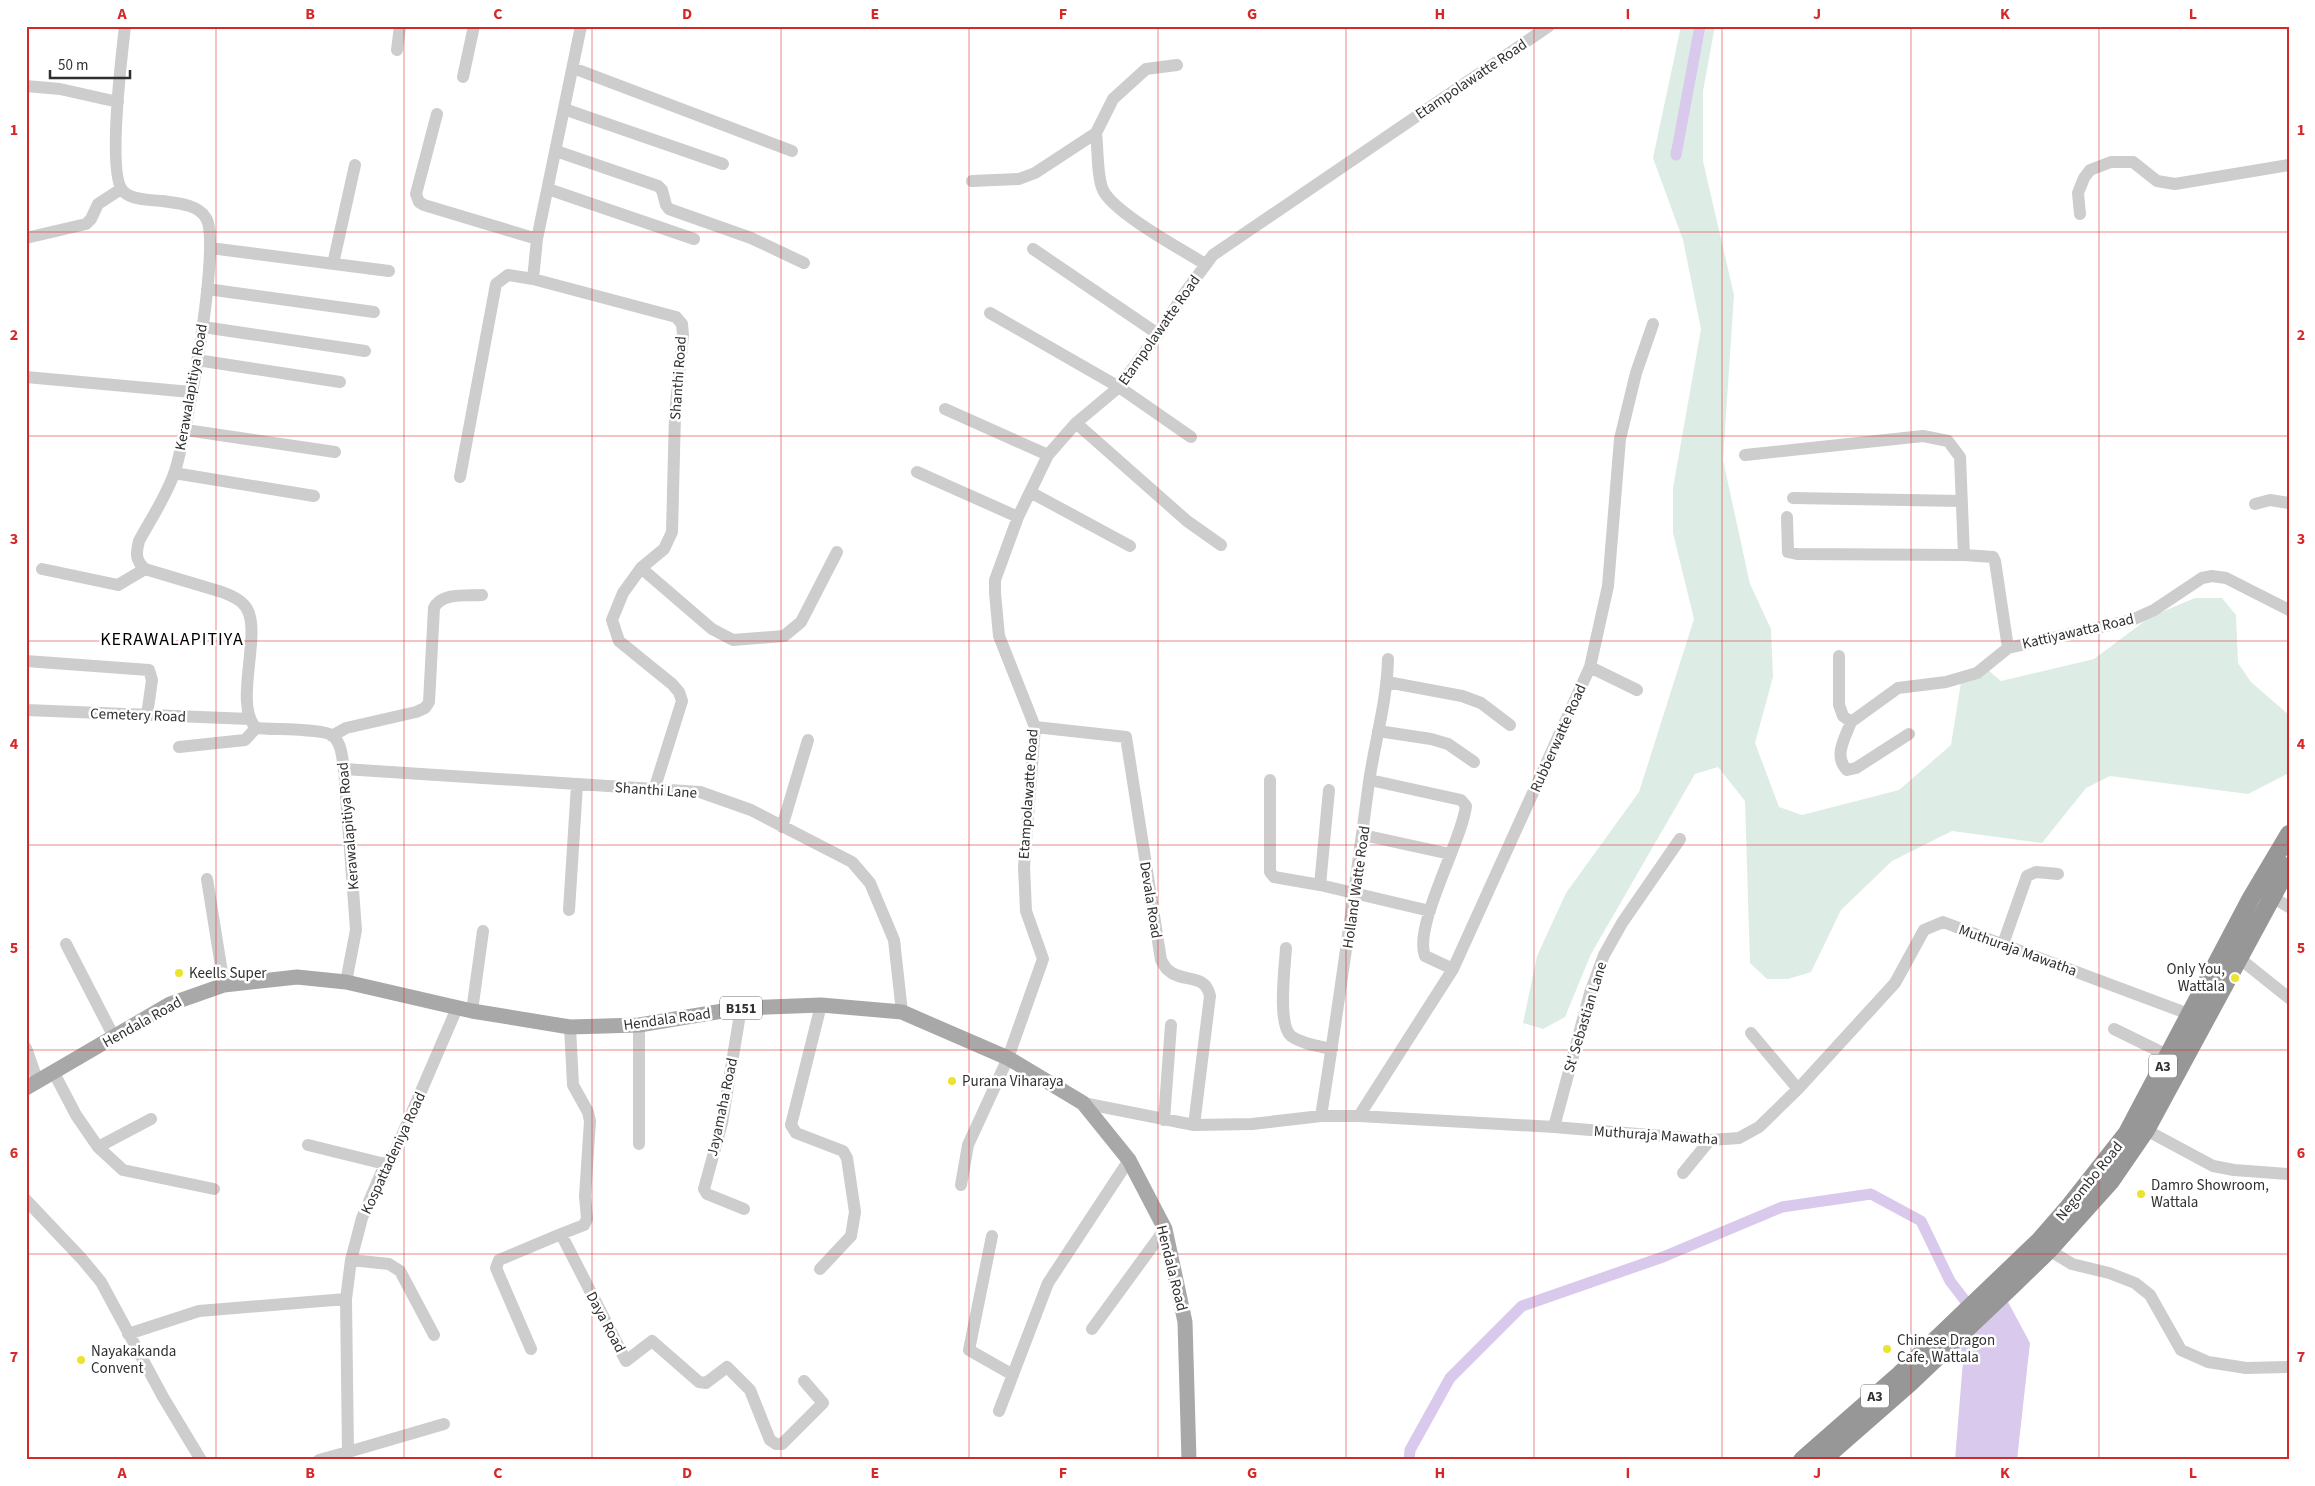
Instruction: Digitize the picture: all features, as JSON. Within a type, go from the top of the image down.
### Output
[{"type":"highway","name":"Negombo Road","points":[[2009,1279],[2049,1250],[2111,1181],[2146,1130],[2251,898],[2289,834]]},
{"type":"highway","name":"Negombo Road","points":[[1822,1460],[1910,1383],[1951,1335],[2009,1279],[2067,1209],[2127,1133],[2168,1056],[2198,1018],[2239,958],[2288,870]]},
{"type":"highway","name":"Negombo Road","points":[[1802,1460],[1899,1376],[1951,1335]]},
{"type":"main road","name":"Hendala Road","points":[[32,1085],[170,1004],[224,985],[297,977],[346,982],[464,1009],[570,1027],[639,1025],[741,1008],[821,1006],[902,1012],[1008,1058],[1083,1103],[1129,1160],[1165,1229],[1185,1322],[1189,1460]]},
{"type":"street","points":[[26,238],[86,224],[91,219],[98,204],[121,189],[117,173],[118,102],[125,26]]},
{"type":"street","points":[[397,50],[400,26]]},
{"type":"street","points":[[463,77],[474,26]]},
{"type":"street","points":[[533,279],[537,240],[581,26]]},
{"type":"street","name":"Etampolawatte Road","points":[[961,1185],[968,1145],[1008,1058],[1043,959],[1026,911],[1024,868],[1035,727],[999,636],[995,580],[1018,517],[1048,455],[1076,423],[1119,387],[1158,334],[1205,264],[1214,256],[1350,160],[1549,26]]},
{"type":"street","points":[[972,181],[1019,179],[1034,173],[1096,133],[1113,99],[1146,69],[1177,65]]},
{"type":"street","points":[[573,68],[792,151]]},
{"type":"street","points":[[26,86],[60,89],[118,102]]},
{"type":"street","points":[[564,110],[723,164]]},
{"type":"street","points":[[437,114],[416,194],[419,202],[537,240]]},
{"type":"street","points":[[1096,133],[1102,188],[1109,199],[1144,226],[1205,264]]},
{"type":"street","points":[[556,152],[658,186],[662,190],[669,209],[751,238],[804,263]]},
{"type":"street","points":[[2080,214],[2078,192],[2084,178],[2090,170],[2111,162],[2133,162],[2157,181],[2175,184],[2289,165]]},
{"type":"street","points":[[333,264],[355,165]]},
{"type":"street","name":"Kerawalapitiya Road","points":[[121,189],[134,197],[196,208],[207,219],[210,248],[203,328],[186,430],[174,473],[139,541],[136,553],[137,559],[145,569]]},
{"type":"street","points":[[548,190],[694,239]]},
{"type":"street","points":[[210,248],[389,271]]},
{"type":"street","points":[[1033,248],[1158,334]]},
{"type":"street","name":"Shanthi Road","points":[[460,477],[496,284],[508,275],[533,279],[676,317],[682,324],[683,335],[675,414],[672,532],[664,549],[641,568],[623,593],[612,620],[614,632],[619,641],[679,692],[682,701],[654,790]]},
{"type":"street","points":[[206,289],[374,312]]},
{"type":"street","points":[[990,312],[1119,387],[1191,437]]},
{"type":"street","name":"Rubberwatte Road","points":[[1359,1116],[1453,969],[1590,667],[1608,586],[1620,439],[1636,373],[1653,324]]},
{"type":"street","points":[[203,328],[365,351]]},
{"type":"street","points":[[197,360],[340,382]]},
{"type":"street","points":[[26,377],[191,392]]},
{"type":"street","points":[[945,410],[1048,455]]},
{"type":"street","points":[[1076,423],[1187,521],[1221,545]]},
{"type":"street","points":[[186,430],[335,452]]},
{"type":"street","points":[[1745,455],[1923,436],[1948,441],[1960,458],[1964,555]]},
{"type":"street","points":[[917,472],[1018,517]]},
{"type":"street","points":[[174,473],[314,496]]},
{"type":"street","points":[[1030,492],[1130,546]]},
{"type":"street","points":[[1793,498],[1962,501]]},
{"type":"street","points":[[2255,504],[2270,500],[2289,503]]},
{"type":"street","points":[[1787,517],[1788,552],[1797,554],[1964,555],[1993,557],[1996,561],[2008,648]]},
{"type":"street","points":[[641,568],[712,629],[733,640],[742,640],[784,636],[792,631],[801,622],[837,552]]},
{"type":"street","points":[[42,569],[118,585],[145,569],[233,596],[247,608],[251,624],[247,705],[253,723],[245,740],[179,747]]},
{"type":"street","name":"Kattiyawatta Road","points":[[1851,722],[1898,688],[1946,682],[1977,673],[2008,648],[2132,620],[2154,610],[2202,578],[2212,576],[2226,578],[2289,610]]},
{"type":"street","points":[[253,723],[332,736],[346,728],[416,712],[425,708],[429,702],[434,616],[437,601],[444,597],[482,595]]},
{"type":"street","points":[[1839,656],[1839,705],[1843,716],[1851,722],[1839,755],[1840,764],[1847,770],[1856,768],[1909,734]]},
{"type":"street","name":"Holland Watte Road","points":[[1321,1116],[1355,894],[1370,780],[1387,682],[1388,659]]},
{"type":"street","points":[[26,661],[149,670],[152,680],[147,715]]},
{"type":"street","points":[[1590,667],[1637,690]]},
{"type":"street","points":[[1387,682],[1462,696],[1481,703],[1510,725]]},
{"type":"street","name":"Cemetery Road","points":[[26,710],[147,715],[253,723]]},
{"type":"street","name":"Devala Road","points":[[1035,727],[1126,737],[1161,960],[1168,970],[1176,975],[1203,982],[1208,987],[1210,996],[1194,1125]]},
{"type":"street","points":[[1378,731],[1431,739],[1448,744],[1474,762]]},
{"type":"street","name":"Kerawalapitiya Road","points":[[332,736],[340,748],[344,769],[356,930],[346,982]]},
{"type":"street","points":[[782,827],[808,740]]},
{"type":"street","name":"Shanthi Lane","points":[[344,769],[700,792],[751,810],[852,862],[870,883],[894,940],[902,1012]]},
{"type":"street","points":[[1270,780],[1270,872],[1274,876],[1280,879],[1320,885],[1430,911]]},
{"type":"street","points":[[1370,780],[1461,800],[1465,803],[1466,810],[1430,911],[1422,946],[1425,956],[1453,969]]},
{"type":"street","points":[[569,910],[577,785]]},
{"type":"street","points":[[1320,885],[1329,790]]},
{"type":"street","points":[[1363,835],[1450,854]]},
{"type":"street","name":"St' Sebastian Lane","points":[[1554,1127],[1590,993],[1604,956],[1622,923],[1680,839]]},
{"type":"street","points":[[2003,944],[2027,876],[2036,872],[2058,874]]},
{"type":"street","points":[[207,879],[224,985]]},
{"type":"street","points":[[2272,897],[2289,907]]},
{"type":"street","name":"Muthuraja Mawatha","points":[[1083,1103],[1194,1125],[1252,1124],[1321,1116],[1359,1116],[1554,1127],[1710,1140],[1739,1138],[1759,1127],[1798,1089],[1895,982],[1924,930],[1942,922],[2198,1018]]},
{"type":"street","name":"Kospattadeniya Road","points":[[348,1452],[346,1299],[352,1260],[362,1218],[385,1164],[394,1154],[464,1009],[483,931]]},
{"type":"street","points":[[66,944],[114,1037]]},
{"type":"street","points":[[1286,948],[1283,1017],[1286,1028],[1290,1036],[1301,1041],[1332,1049]]},
{"type":"street","points":[[2239,958],[2289,998]]},
{"type":"street","points":[[820,1269],[851,1236],[855,1212],[847,1158],[843,1151],[796,1134],[791,1125],[821,1006]]},
{"type":"street","name":"Jayamaha Road","points":[[741,1008],[722,1123],[704,1189],[707,1194],[744,1208]]},
{"type":"street","points":[[639,1025],[639,1144]]},
{"type":"street","points":[[1164,1120],[1171,1025]]},
{"type":"street","points":[[531,1349],[496,1268],[500,1260],[584,1225],[587,1219],[584,1196],[590,1121],[588,1112],[573,1085],[570,1027]]},
{"type":"street","points":[[2114,1029],[2168,1056]]},
{"type":"street","points":[[1751,1033],[1798,1089]]},
{"type":"street","points":[[26,1048],[32,1085]]},
{"type":"street","points":[[54,1073],[76,1115],[98,1147],[123,1170],[214,1189]]},
{"type":"street","points":[[98,1147],[151,1119]]},
{"type":"street","points":[[2146,1130],[2213,1166],[2234,1170],[2289,1174]]},
{"type":"street","points":[[1683,1173],[1710,1140]]},
{"type":"street","points":[[308,1145],[385,1164]]},
{"type":"street","points":[[999,1411],[1048,1283],[1129,1160]]},
{"type":"street","points":[[26,1200],[82,1259],[101,1282],[128,1334],[201,1460]]},
{"type":"street","points":[[1092,1329],[1165,1229]]},
{"type":"street","name":"Daya Road","points":[[561,1234],[626,1360],[652,1342],[699,1382],[706,1383],[727,1367],[750,1390],[770,1440],[776,1444],[782,1444],[823,1403],[804,1381]]},
{"type":"street","points":[[992,1236],[969,1350],[1013,1375]]},
{"type":"street","points":[[2049,1250],[2072,1264],[2109,1272],[2135,1283],[2150,1295],[2181,1350],[2187,1353],[2208,1362],[2246,1368],[2289,1367]]},
{"type":"street","points":[[352,1260],[389,1264],[400,1272],[434,1335]]},
{"type":"street","points":[[128,1334],[199,1311],[346,1299]]},
{"type":"street","points":[[319,1460],[444,1424]]},
{"type":"shaded area","points":[[1681,26],[1715,26],[1703,91],[1703,161],[1734,295],[1723,460],[1750,584],[1771,629],[1773,677],[1755,743],[1779,807],[1802,815],[1899,790],[1951,745],[1962,676],[1982,665],[2001,681],[2094,659],[2150,617],[2195,598],[2222,598],[2236,615],[2238,663],[2251,682],[2289,715],[2289,773],[2248,794],[2110,776],[2086,788],[2042,843],[1952,831],[1892,861],[1841,910],[1811,972],[1788,979],[1767,979],[1750,963],[1745,801],[1718,767],[1695,774],[1591,954],[1565,1017],[1543,1029],[1523,1023],[1537,956],[1566,893],[1639,792],[1694,619],[1673,533],[1673,488],[1701,329],[1683,240],[1653,158]]},
{"type":"shaded area","points":[[2008,1302],[2030,1343],[2017,1460],[1955,1460],[1963,1361],[1961,1347]]},
{"type":"waterway","points":[[1676,152],[1676,155],[1700,26]]},
{"type":"waterway","points":[[1409,1460],[1410,1450],[1450,1378],[1522,1306],[1663,1257],[1782,1207],[1871,1194],[1921,1221],[1950,1281],[1973,1311]]},
{"type":"place","name":"Keells Super","points":[[179,973]]},
{"type":"place","name":"Only You, Wattala","points":[[2235,978]]},
{"type":"place","name":"Purana Viharaya","points":[[952,1081]]},
{"type":"place","name":"Damro Showroom, Wattala","points":[[2141,1194]]},
{"type":"place","name":"Chinese Dragon Cafe, Wattala","points":[[1887,1349]]},
{"type":"place","name":"Nayakakanda Convent","points":[[81,1360]]},
{"type":"district","name":"KERAWALAPITIYA","points":[[172,639]]}]
